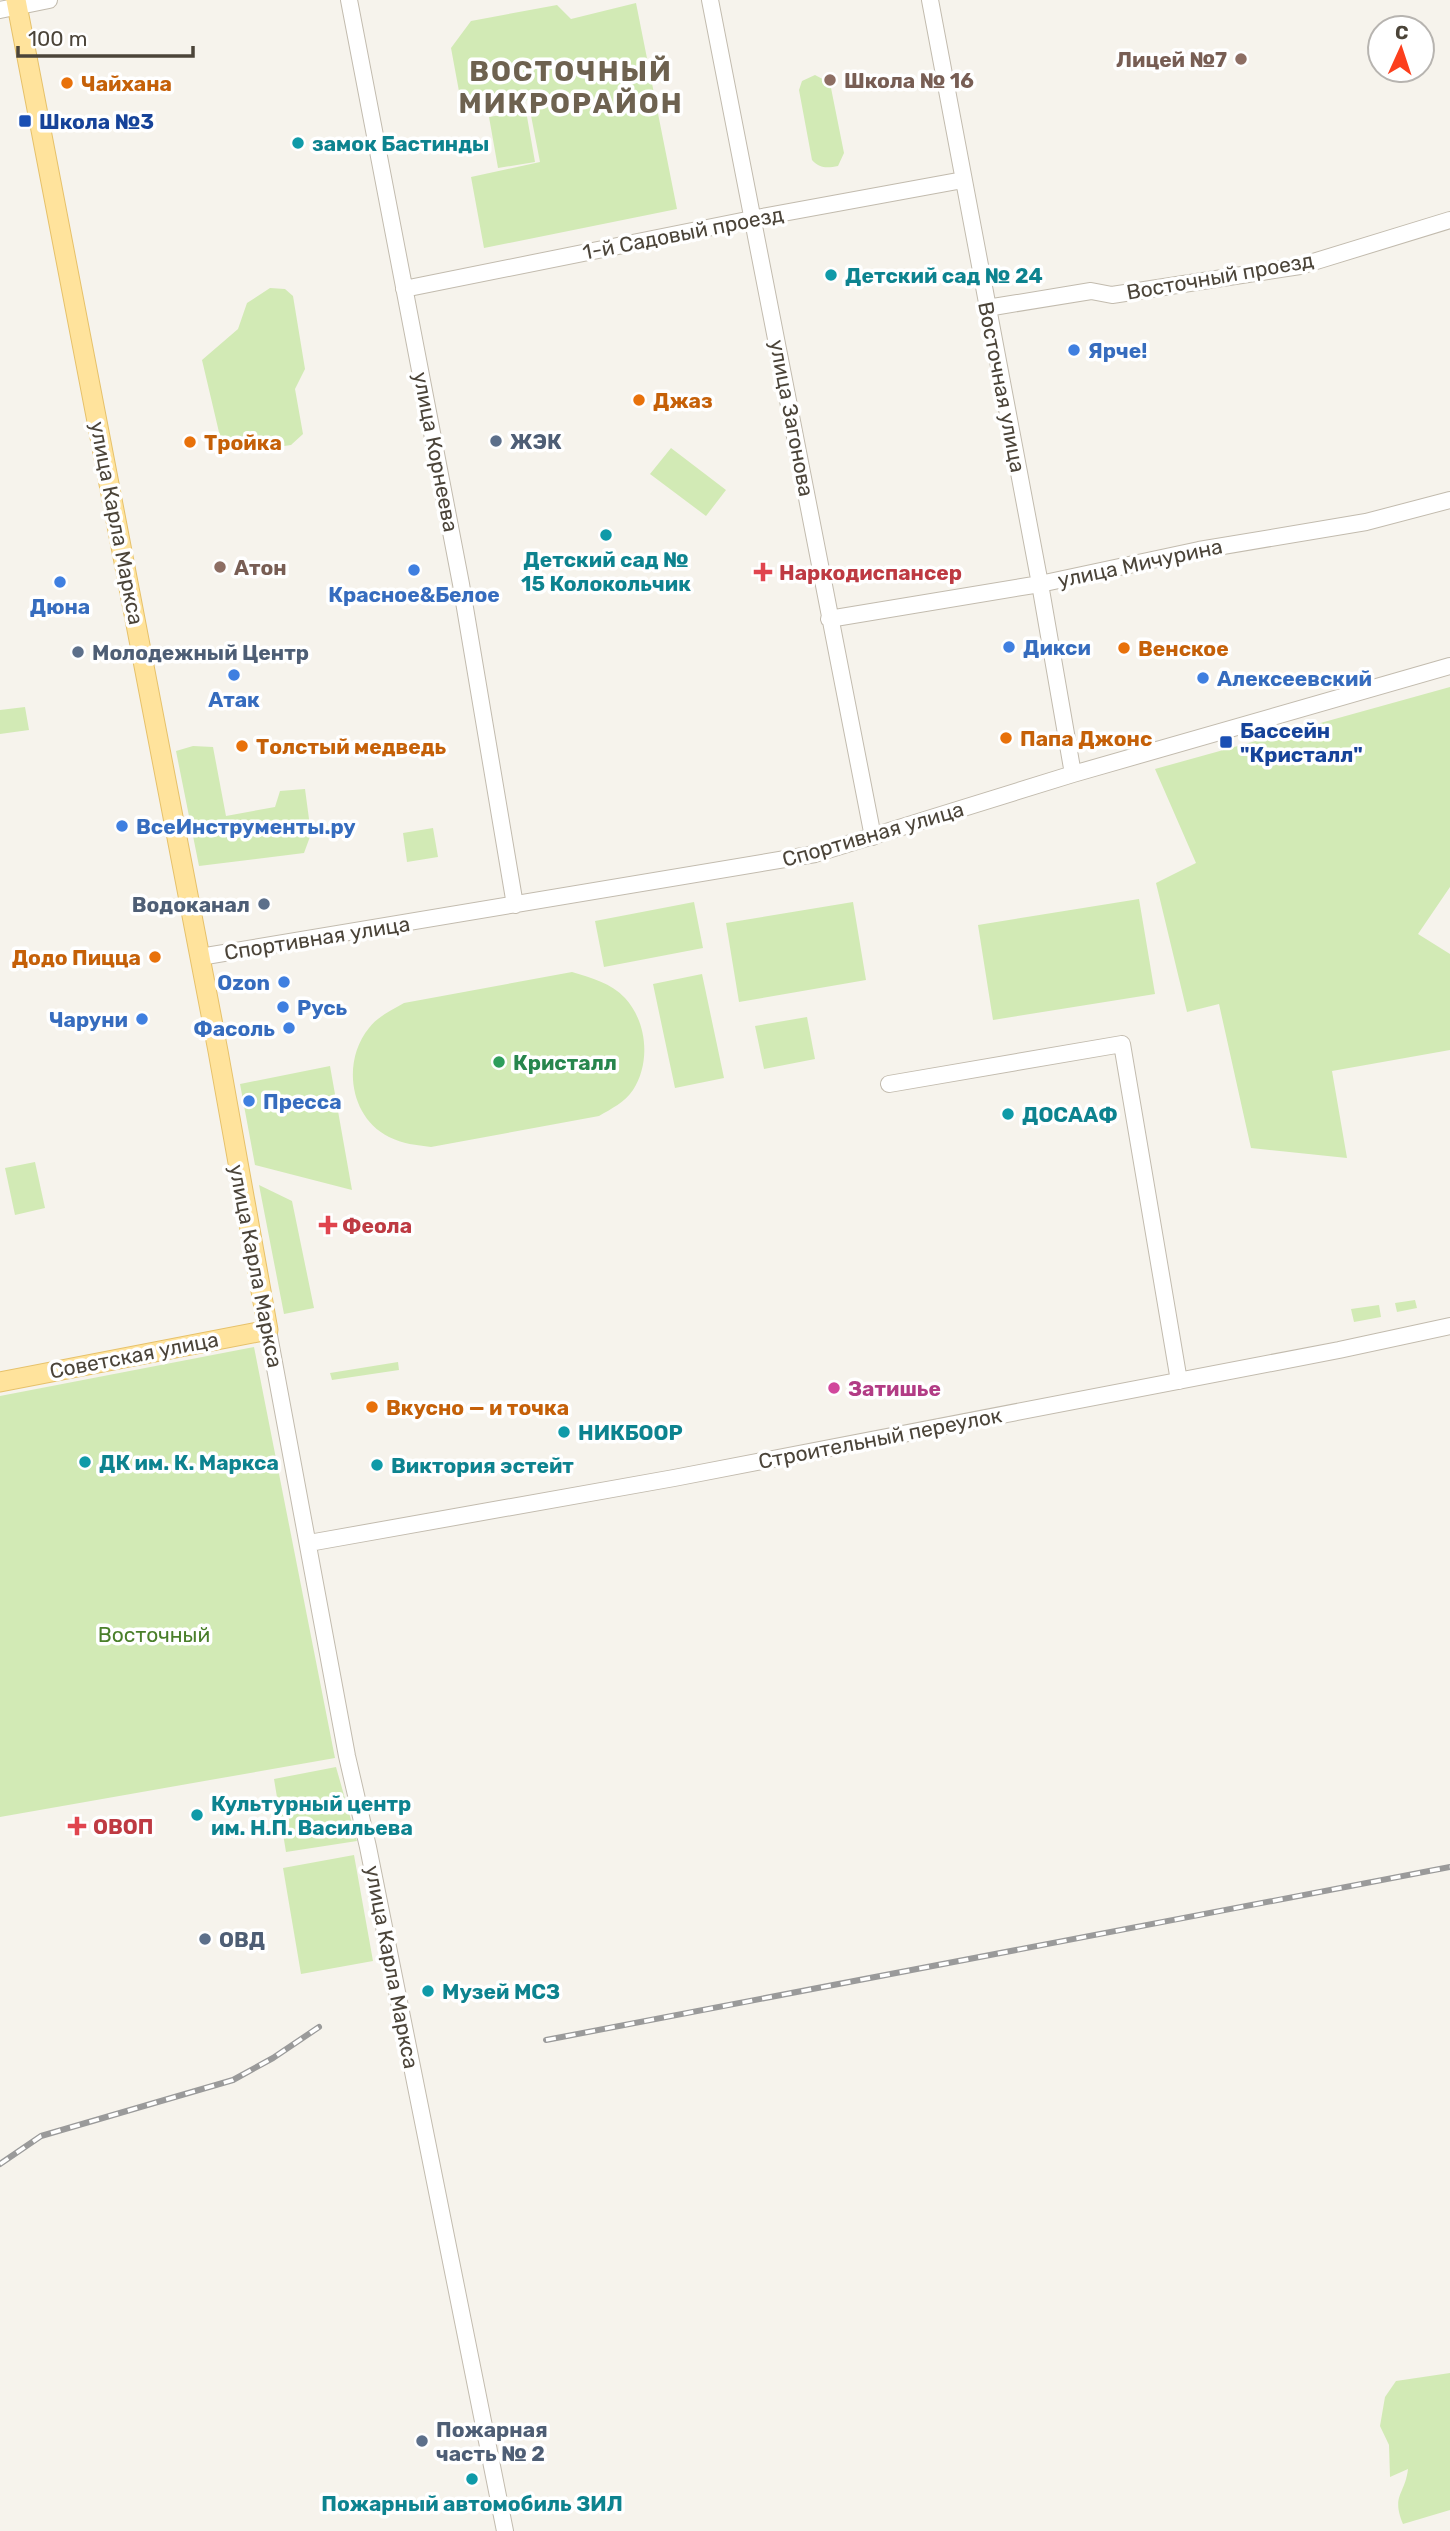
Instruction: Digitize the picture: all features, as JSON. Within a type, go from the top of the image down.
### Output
[{"type":"main road","name":"улица Карла Маркса","points":[[11,5],[200,957],[268,1329]]},
{"type":"main road","name":"Советская улица","points":[[0,1382],[268,1329]]},
{"type":"street","points":[[11,5],[49,0]]},
{"type":"street","name":"улица Корнеева","points":[[349,0],[461,584],[515,905]]},
{"type":"street","name":"улица Загонова","points":[[710,0],[873,837]]},
{"type":"street","name":"Восточная улица","points":[[929,0],[1040,584],[1073,774]]},
{"type":"street","name":"1-й Садовый проезд","points":[[404,289],[963,180]]},
{"type":"street","name":"Восточный проезд","points":[[987,308],[1091,291],[1111,295],[1300,266],[1450,220]]},
{"type":"street","name":"улица Мичурина","points":[[829,619],[1040,584],[1199,550],[1366,522],[1450,500]]},
{"type":"street","name":"Спортивная улица","points":[[200,957],[793,858],[873,837],[1073,774],[1450,666]]},
{"type":"street","points":[[889,1084],[1122,1044],[1179,1381]]},
{"type":"street","name":"Строительный переулок","points":[[309,1543],[674,1478],[1450,1326]]},
{"type":"street","name":"улица Карла Маркса","points":[[268,1329],[347,1756],[368,1847],[505,2531]]},
{"type":"green space","points":[[636,3],[677,209],[484,248],[471,177],[540,162],[528,100],[463,113],[451,48],[471,21],[557,5],[571,19]]},
{"type":"green space","points":[[815,75],[830,83],[844,153],[838,166],[824,167],[812,160],[799,90],[802,81]]},
{"type":"green space","points":[[526,111],[535,162],[498,168],[489,117]]},
{"type":"green space","points":[[270,288],[285,289],[293,296],[305,369],[295,389],[303,434],[291,445],[238,453],[222,445],[202,360],[238,329],[247,303]]},
{"type":"green space","points":[[671,448],[726,490],[706,516],[650,474]]},
{"type":"green space","points":[[1450,687],[1450,887],[1418,934],[1450,954],[1450,1050],[1332,1071],[1347,1158],[1251,1148],[1219,1004],[1187,1012],[1156,883],[1196,863],[1155,769]]},
{"type":"green space","points":[[25,707],[29,730],[0,734],[0,710]]},
{"type":"green space","points":[[193,746],[213,747],[226,816],[275,807],[280,791],[305,789],[311,834],[304,853],[199,866],[176,751]]},
{"type":"green space","points":[[433,828],[438,857],[407,862],[403,833]]},
{"type":"green space","points":[[1139,899],[1155,994],[993,1020],[978,925]]},
{"type":"green space","points":[[694,902],[703,948],[604,967],[595,921]]},
{"type":"green space","points":[[853,902],[866,980],[739,1002],[726,923]]},
{"type":"green space","name":"Кристалл","points":[[572,972],[614,988],[632,1008],[642,1030],[644,1055],[639,1079],[633,1090],[618,1105],[599,1116],[431,1147],[404,1143],[389,1137],[365,1116],[354,1087],[355,1056],[360,1041],[380,1017],[404,1003]]},
{"type":"green space","points":[[702,974],[724,1078],[675,1088],[653,984]]},
{"type":"green space","points":[[807,1017],[815,1059],[764,1069],[755,1026]]},
{"type":"green space","points":[[330,1066],[352,1190],[255,1165],[240,1084]]},
{"type":"green space","points":[[35,1162],[45,1208],[15,1215],[5,1168]]},
{"type":"green space","points":[[259,1185],[292,1201],[314,1308],[284,1314]]},
{"type":"green space","points":[[1415,1300],[1417,1308],[1397,1312],[1395,1303]]},
{"type":"green space","points":[[1379,1305],[1381,1317],[1354,1322],[1351,1309]]},
{"type":"green space","name":"Восточный","points":[[254,1347],[335,1758],[0,1817],[0,1396]]},
{"type":"green space","points":[[398,1362],[399,1370],[332,1380],[330,1373]]},
{"type":"green space","points":[[336,1767],[357,1841],[286,1852],[274,1779]]},
{"type":"green space","points":[[354,1855],[373,1961],[301,1974],[283,1868]]},
{"type":"green space","points":[[1450,2373],[1450,2510],[1403,2524],[1398,2507],[1408,2469],[1390,2477],[1389,2445],[1380,2426],[1385,2397],[1396,2381]]},
{"type":"railway","points":[[546,2040],[1450,1867]]},
{"type":"railway","points":[[0,2164],[41,2136],[233,2080],[273,2058],[319,2027]]},
{"type":"place","name":"Лицей №7","points":[[1241,59]]},
{"type":"place","name":"Школа № 16","points":[[830,80]]},
{"type":"place","name":"Чайхана","points":[[67,83]]},
{"type":"place","name":"Школа №3","points":[[25,121]]},
{"type":"place","name":"замок Бастинды","points":[[298,143]]},
{"type":"place","name":"Детский сад № 24","points":[[831,275]]},
{"type":"place","name":"Ярче!","points":[[1074,350]]},
{"type":"place","name":"Джаз","points":[[639,400]]},
{"type":"place","name":"ЖЭК","points":[[496,441]]},
{"type":"place","name":"Тройка","points":[[190,442]]},
{"type":"place","name":"Детский сад № 15 Колокольчик","points":[[606,535]]},
{"type":"place","name":"Атон","points":[[220,567]]},
{"type":"place","name":"Красное&Белое","points":[[414,570]]},
{"type":"place","name":"Наркодиспансер","points":[[763,572]]},
{"type":"place","name":"Дюна","points":[[60,582]]},
{"type":"place","name":"Дикси","points":[[1009,647]]},
{"type":"place","name":"Венское","points":[[1124,648]]},
{"type":"place","name":"Молодежный Центр","points":[[78,652]]},
{"type":"place","name":"Атак","points":[[234,675]]},
{"type":"place","name":"Алексеевский","points":[[1203,678]]},
{"type":"place","name":"Папа Джонс","points":[[1006,738]]},
{"type":"place","name":"Бассейн \"Кристалл\"","points":[[1226,742]]},
{"type":"place","name":"Толстый медведь","points":[[242,746]]},
{"type":"place","name":"ВсеИнструменты.ру","points":[[122,826]]},
{"type":"place","name":"Водоканал","points":[[264,904]]},
{"type":"place","name":"Додо Пицца","points":[[155,957]]},
{"type":"place","name":"Ozon","points":[[284,982]]},
{"type":"place","name":"Русь","points":[[283,1007]]},
{"type":"place","name":"Чаруни","points":[[142,1019]]},
{"type":"place","name":"Фасоль","points":[[289,1028]]},
{"type":"place","name":"Кристалл","points":[[499,1062]]},
{"type":"place","name":"Пресса","points":[[249,1101]]},
{"type":"place","name":"ДОСААФ","points":[[1008,1114]]},
{"type":"place","name":"Феола","points":[[328,1225]]},
{"type":"place","name":"Затишье","points":[[834,1388]]},
{"type":"place","name":"Вкусно — и точка","points":[[372,1407]]},
{"type":"place","name":"НИКБООР","points":[[564,1432]]},
{"type":"place","name":"ДК им. К. Маркса","points":[[85,1462]]},
{"type":"place","name":"Виктория эстейт","points":[[377,1465]]},
{"type":"place","name":"Культурный центр им. Н.П. Васильева","points":[[197,1815]]},
{"type":"place","name":"ОВОП","points":[[77,1826]]},
{"type":"place","name":"ОВД","points":[[205,1939]]},
{"type":"place","name":"Музей МСЗ","points":[[428,1991]]},
{"type":"place","name":"Пожарная часть № 2","points":[[422,2441]]},
{"type":"place","name":"Пожарный автомобиль ЗИЛ","points":[[472,2479]]},
{"type":"district","name":"ВОСТОЧНЫЙ МИКРОРАЙОН","points":[[571,87]]}]
